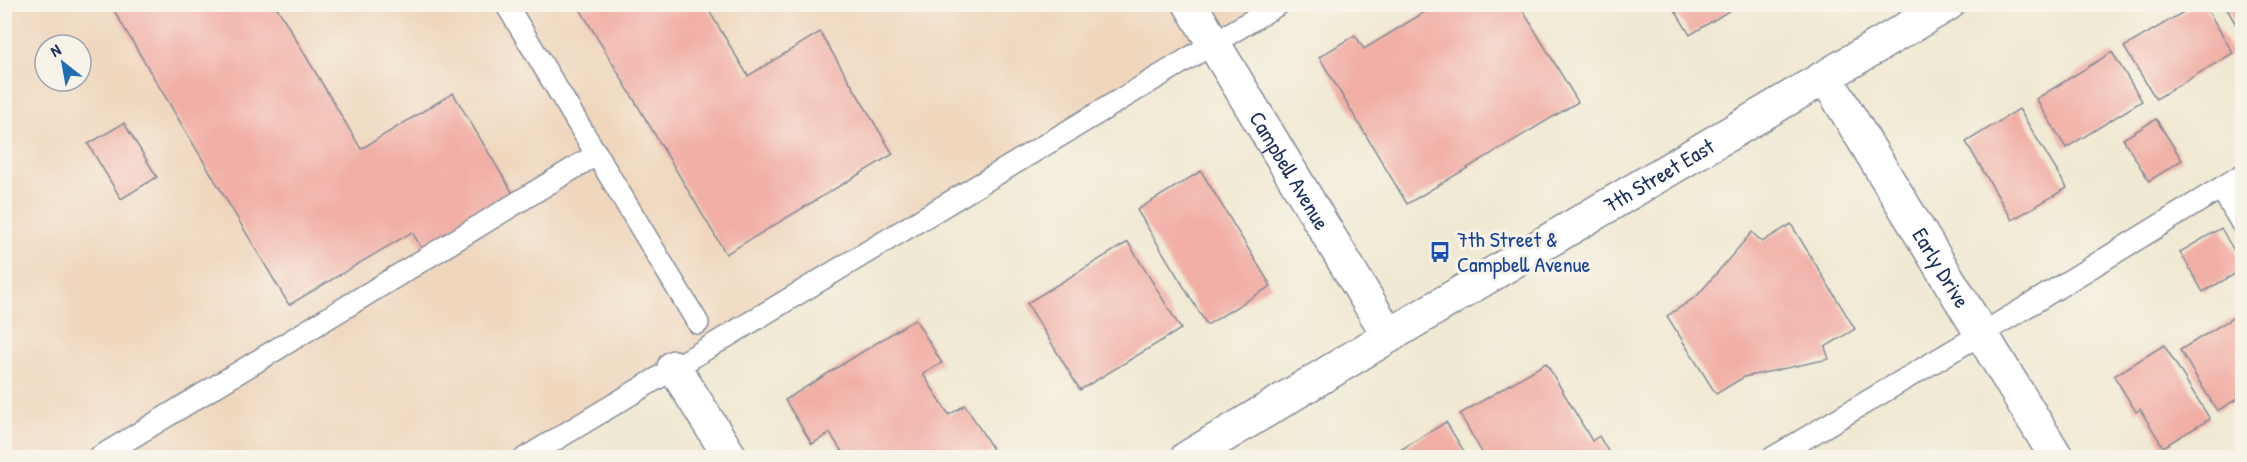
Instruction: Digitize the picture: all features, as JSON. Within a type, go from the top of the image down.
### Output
[{"type":"street","name":"Campbell Avenue","points":[[1190,4],[1389,336]]},
{"type":"street","name":"7th Street East","points":[[1187,458],[1948,4]]},
{"type":"street","name":"Early Drive","points":[[1826,78],[2056,458]]},
{"type":"street","points":[[674,367],[731,458]]},
{"type":"lane","points":[[506,4],[698,323]]},
{"type":"lane","points":[[525,458],[1279,4]]},
{"type":"lane","points":[[98,458],[597,154]]},
{"type":"lane","points":[[1772,458],[2018,312],[2242,175]]},
{"type":"lane","points":[[2221,188],[2242,224]]},
{"type":"shaded area","points":[[4,5],[1279,5],[525,458],[5,457]]},
{"type":"building","points":[[110,4],[275,4],[361,149],[453,93],[514,195],[422,249],[412,232],[289,305]]},
{"type":"building","points":[[577,4],[705,4],[748,76],[820,32],[893,154],[726,254]]},
{"type":"building","points":[[1438,4],[1519,4],[1578,102],[1407,204],[1319,57],[1355,35],[1364,49]]},
{"type":"building","points":[[1671,4],[1740,4],[1690,35]]},
{"type":"building","points":[[2197,4],[2204,4],[2233,53],[2156,99],[2124,47]]},
{"type":"building","points":[[2224,4],[2242,4],[2242,35]]},
{"type":"building","points":[[2112,52],[2142,101],[2066,148],[2036,99]]},
{"type":"building","points":[[2019,109],[2067,188],[2012,220],[1966,142]]},
{"type":"building","points":[[2156,119],[2182,160],[2149,181],[2123,139]]},
{"type":"building","points":[[124,123],[157,177],[121,199],[88,144]]},
{"type":"building","points":[[1201,171],[1271,286],[1207,325],[1137,210]]},
{"type":"building","points":[[1791,224],[1855,329],[1825,347],[1829,359],[1744,377],[1716,394],[1667,316],[1697,296],[1752,232],[1762,242]]},
{"type":"building","points":[[2221,228],[2242,265],[2242,270],[2203,292],[2180,252]]},
{"type":"building","points":[[1128,242],[1181,329],[1080,390],[1027,303]]},
{"type":"building","points":[[2242,312],[2242,396],[2217,411],[2180,350]]},
{"type":"building","points":[[915,319],[942,363],[923,374],[949,415],[965,405],[994,451],[984,458],[846,458],[830,433],[812,444],[785,400]]},
{"type":"building","points":[[2164,345],[2210,419],[2163,447],[2140,409],[2136,412],[2114,376]]},
{"type":"building","points":[[1546,363],[1592,441],[1599,436],[1612,458],[1485,458],[1460,414]]},
{"type":"building","points":[[1446,422],[1468,458],[1387,458]]},
{"type":"place","name":"7th Street & Campbell Avenue","points":[[1440,252]]}]
